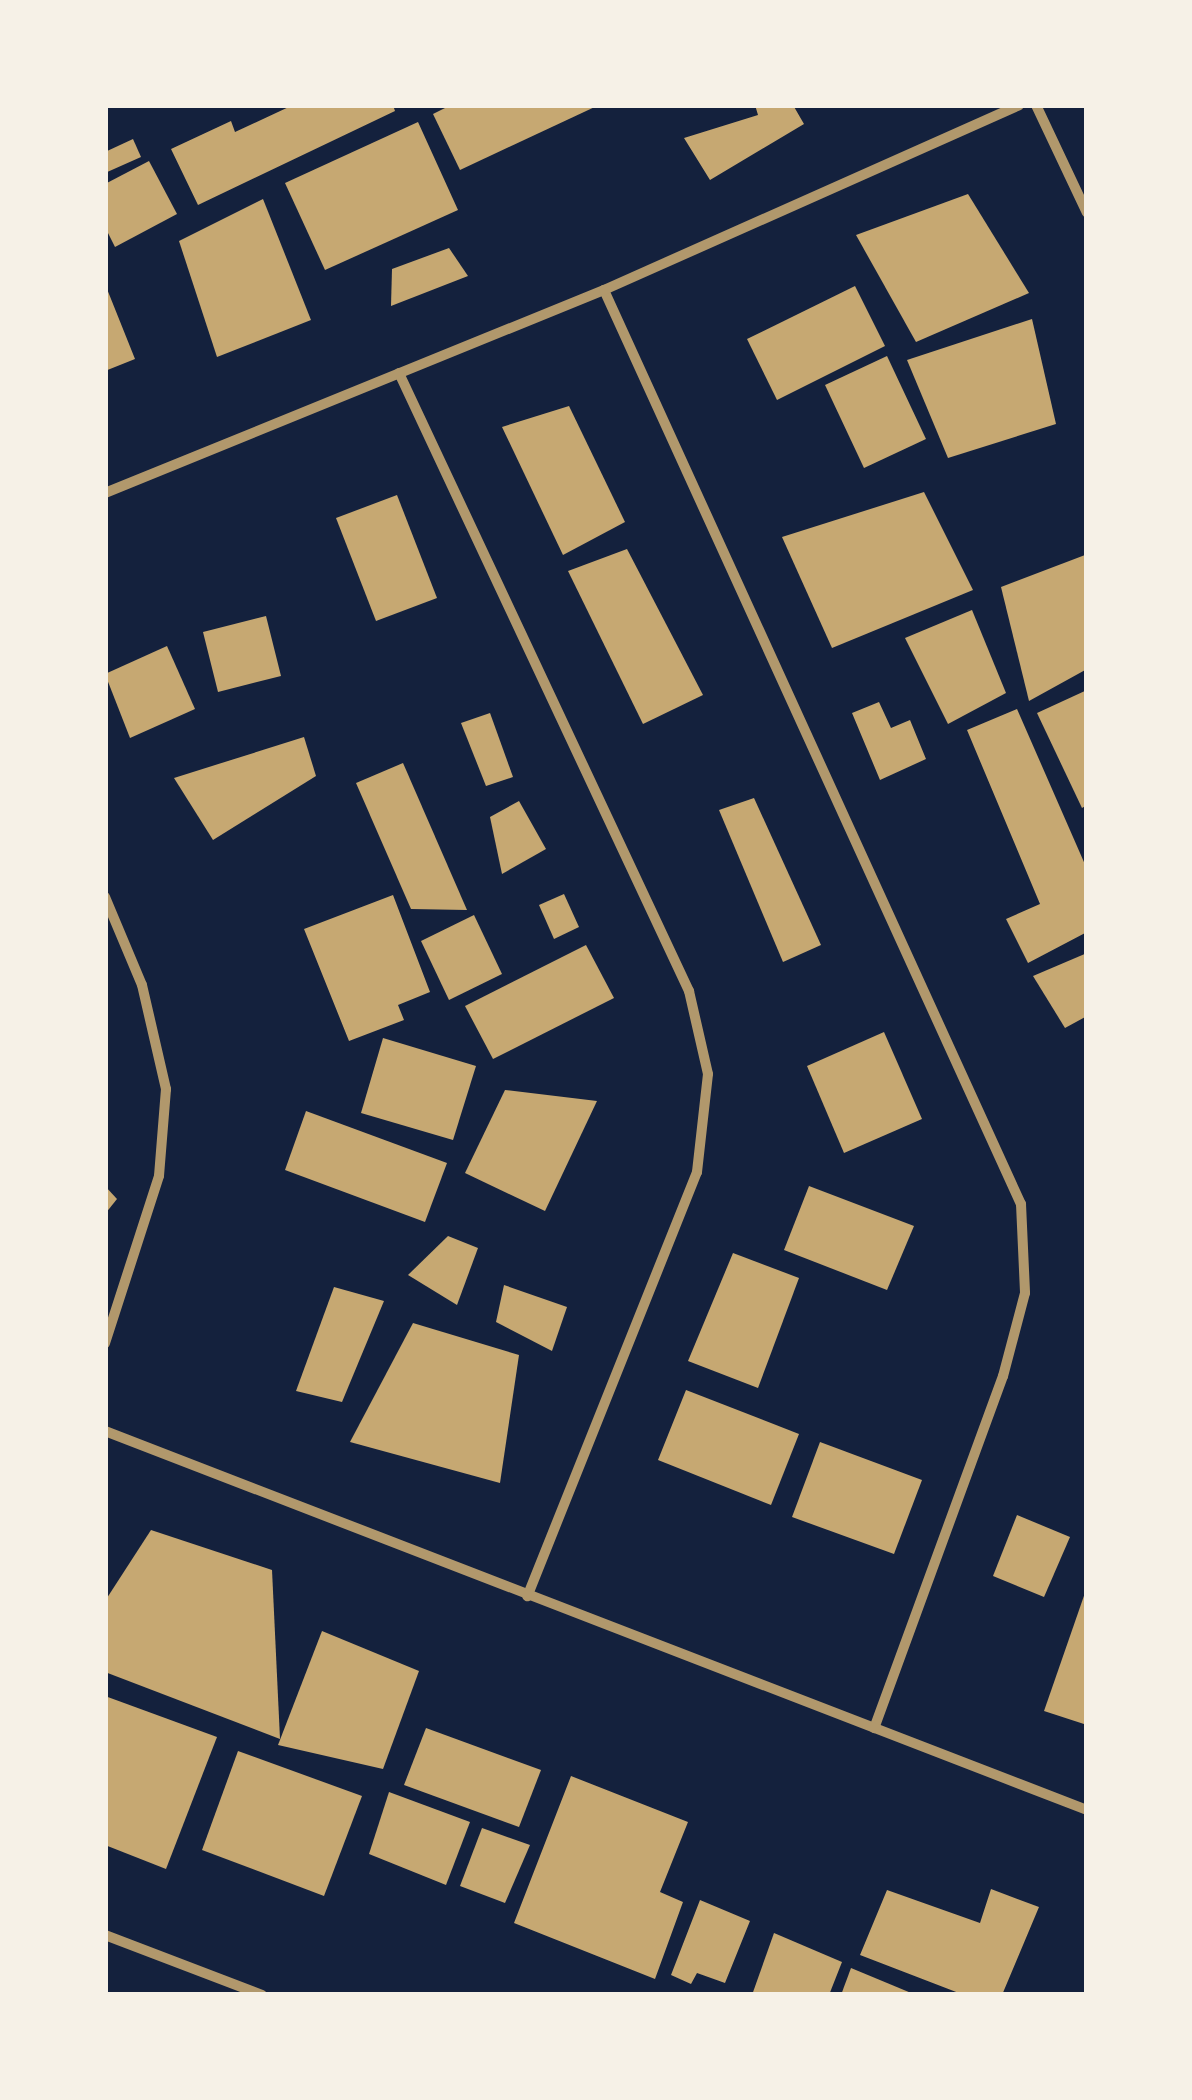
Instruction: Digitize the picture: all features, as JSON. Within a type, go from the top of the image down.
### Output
[{"type":"street","points":[[105,493],[604,290],[1019,105]]},
{"type":"street","points":[[1036,105],[1087,213]]},
{"type":"street","points":[[604,290],[1021,1204],[1025,1293],[1003,1376],[874,1728]]},
{"type":"street","points":[[398,373],[689,991],[708,1074],[697,1172],[527,1596]]},
{"type":"street","points":[[105,897],[142,986],[166,1089],[159,1176],[105,1342]]},
{"type":"street","points":[[105,1431],[1087,1810]]},
{"type":"street","points":[[105,1934],[262,1995]]},
{"type":"building","points":[[293,105],[393,105],[395,111],[198,205],[171,149],[231,121],[235,132]]},
{"type":"building","points":[[451,105],[599,105],[460,170],[433,114]]},
{"type":"building","points":[[755,105],[793,105],[804,124],[710,180],[684,138],[758,115]]},
{"type":"building","points":[[418,122],[458,210],[325,270],[285,183]]},
{"type":"building","points":[[133,139],[141,157],[105,173],[105,152]]},
{"type":"building","points":[[149,161],[177,214],[115,247],[105,227],[105,184]]},
{"type":"building","points":[[968,194],[1029,293],[916,342],[856,235]]},
{"type":"building","points":[[263,199],[311,320],[217,357],[179,241]]},
{"type":"building","points":[[449,248],[468,276],[391,306],[392,269]]},
{"type":"building","points":[[105,284],[135,359],[105,371]]},
{"type":"building","points":[[855,286],[885,346],[777,400],[747,339]]},
{"type":"building","points":[[1032,319],[1056,424],[948,458],[907,360]]},
{"type":"building","points":[[887,356],[926,439],[864,468],[825,385]]},
{"type":"building","points":[[569,406],[625,522],[563,555],[502,427]]},
{"type":"building","points":[[924,492],[973,590],[832,648],[782,537]]},
{"type":"building","points":[[397,495],[437,598],[376,621],[336,518]]},
{"type":"building","points":[[627,549],[703,695],[643,724],[568,571]]},
{"type":"building","points":[[1085,555],[1087,669],[1029,701],[1001,587]]},
{"type":"building","points":[[972,610],[1006,693],[948,724],[905,638]]},
{"type":"building","points":[[266,616],[281,676],[218,692],[203,632]]},
{"type":"building","points":[[167,646],[195,709],[130,738],[105,674]]},
{"type":"building","points":[[1087,690],[1087,805],[1082,808],[1037,713]]},
{"type":"building","points":[[879,702],[891,728],[910,720],[926,759],[880,780],[852,713]]},
{"type":"building","points":[[1017,709],[1087,869],[1087,932],[1028,963],[1006,919],[1040,904],[967,730]]},
{"type":"building","points":[[490,713],[513,777],[486,786],[461,723]]},
{"type":"building","points":[[304,737],[316,776],[213,840],[174,778]]},
{"type":"building","points":[[403,763],[467,910],[411,909],[356,783]]},
{"type":"building","points":[[754,798],[821,945],[783,962],[719,810]]},
{"type":"building","points":[[519,801],[546,849],[502,874],[490,817]]},
{"type":"building","points":[[564,894],[579,927],[554,939],[539,905]]},
{"type":"building","points":[[393,895],[430,992],[398,1005],[404,1020],[349,1041],[304,929]]},
{"type":"building","points":[[474,915],[502,974],[449,1000],[421,941]]},
{"type":"building","points":[[586,945],[614,998],[493,1059],[465,1006]]},
{"type":"building","points":[[1087,953],[1087,1016],[1065,1028],[1033,976]]},
{"type":"building","points":[[884,1032],[922,1119],[844,1153],[807,1066]]},
{"type":"building","points":[[383,1038],[476,1066],[453,1140],[361,1113]]},
{"type":"building","points":[[505,1090],[597,1101],[545,1211],[465,1173]]},
{"type":"building","points":[[306,1111],[447,1163],[425,1222],[285,1170]]},
{"type":"building","points":[[105,1186],[117,1199],[105,1214]]},
{"type":"building","points":[[809,1186],[914,1226],[887,1290],[784,1250]]},
{"type":"building","points":[[448,1236],[478,1248],[457,1305],[408,1275]]},
{"type":"building","points":[[733,1253],[799,1278],[758,1388],[688,1361]]},
{"type":"building","points":[[504,1285],[567,1307],[552,1351],[496,1322]]},
{"type":"building","points":[[334,1287],[384,1301],[342,1402],[296,1391]]},
{"type":"building","points":[[413,1323],[519,1355],[500,1483],[350,1442]]},
{"type":"building","points":[[686,1390],[799,1434],[771,1505],[658,1460]]},
{"type":"building","points":[[820,1442],[922,1480],[894,1554],[792,1517]]},
{"type":"building","points":[[1017,1515],[1070,1537],[1044,1597],[993,1576]]},
{"type":"building","points":[[151,1530],[272,1570],[280,1739],[105,1672],[105,1601]]},
{"type":"building","points":[[1087,1590],[1087,1725],[1044,1711]]},
{"type":"building","points":[[322,1631],[419,1671],[383,1769],[278,1745]]},
{"type":"building","points":[[105,1696],[217,1737],[166,1869],[105,1845]]},
{"type":"building","points":[[426,1728],[541,1770],[519,1827],[404,1785]]},
{"type":"building","points":[[238,1751],[362,1796],[324,1896],[202,1850]]},
{"type":"building","points":[[571,1776],[688,1822],[660,1892],[683,1902],[655,1979],[514,1923]]},
{"type":"building","points":[[389,1792],[470,1822],[446,1885],[369,1854]]},
{"type":"building","points":[[482,1828],[530,1845],[505,1903],[460,1886]]},
{"type":"building","points":[[991,1889],[1039,1907],[1002,1995],[964,1995],[860,1955],[887,1890],[980,1923]]},
{"type":"building","points":[[700,1900],[750,1921],[725,1983],[697,1973],[691,1984],[671,1975]]},
{"type":"building","points":[[774,1933],[842,1962],[829,1995],[752,1995]]},
{"type":"building","points":[[851,1968],[916,1995],[841,1995]]}]
